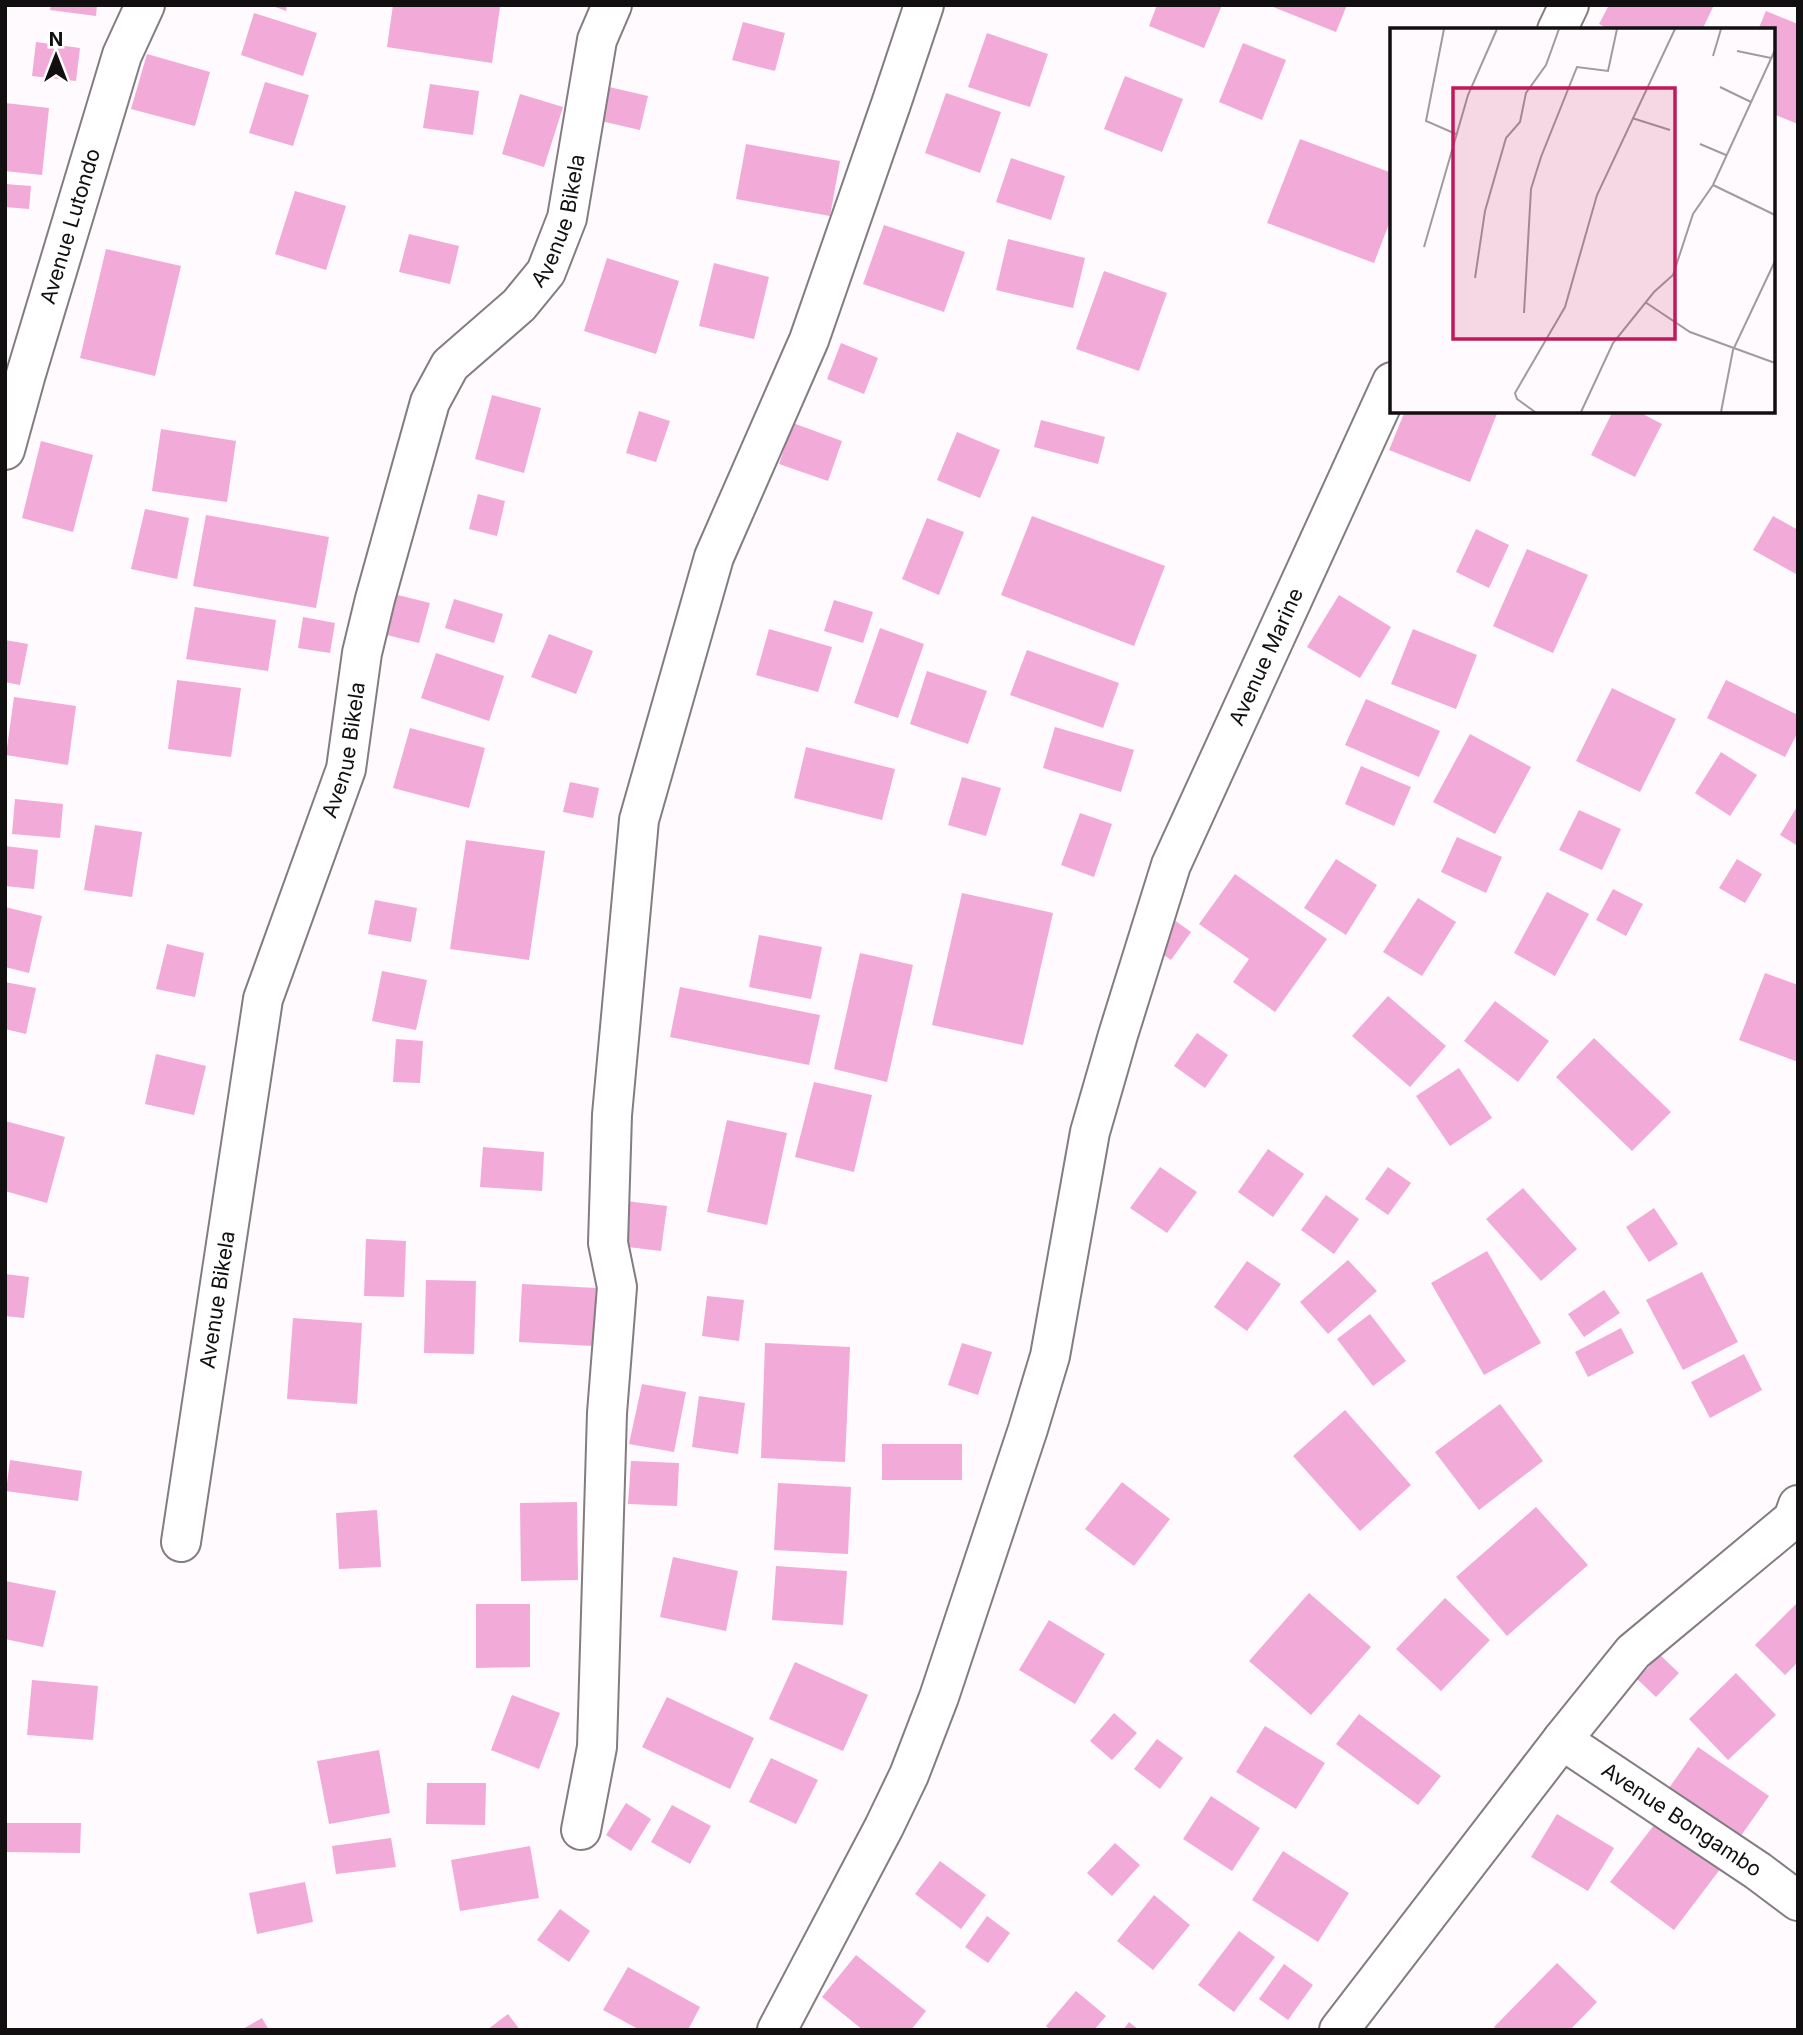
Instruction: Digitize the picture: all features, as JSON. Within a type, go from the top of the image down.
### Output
[{"type":"street","name":"Avenue Lutondo","points":[[5,450],[16,370],[122,55],[145,5]]},
{"type":"street","name":"Avenue Bikela","points":[[181,1542],[263,999],[346,769],[362,653],[378,586],[430,402],[450,365],[519,305],[547,272],[567,218],[597,40],[612,5]]},
{"type":"street","points":[[581,1830],[597,1747],[607,1413],[617,1287],[608,1243],[612,1115],[639,820],[714,557],[808,340],[924,5]]},
{"type":"street","points":[[1558,28],[1569,5]]},
{"type":"street","name":"Avenue Marine","points":[[777,2030],[909,1775],[943,1684],[1050,1356],[1090,1132],[1171,865],[1390,386]]},
{"type":"street","points":[[1339,2030],[1633,1652],[1793,1519],[1798,1505]]},
{"type":"street","name":"Avenue Bongambo","points":[[1562,1740],[1758,1871],[1798,1901]]},
{"type":"building","points":[[51,5],[97,5],[96,16],[50,10]]},
{"type":"building","points":[[270,5],[287,5],[286,11]]},
{"type":"building","points":[[393,5],[500,7],[492,63],[387,47]]},
{"type":"building","points":[[1157,5],[1222,5],[1204,48],[1149,26]]},
{"type":"building","points":[[1268,5],[1347,5],[1336,32]]},
{"type":"building","points":[[1609,5],[1714,5],[1703,28],[1607,28],[1599,24]]},
{"type":"building","points":[[1766,11],[1798,24],[1798,124],[1775,115],[1775,28],[1759,28]]},
{"type":"building","points":[[254,13],[317,33],[303,76],[241,55]]},
{"type":"building","points":[[743,22],[785,33],[775,71],[732,60]]},
{"type":"building","points":[[987,33],[1048,54],[1030,107],[968,87]]},
{"type":"building","points":[[36,42],[80,48],[76,81],[32,76]]},
{"type":"building","points":[[1243,43],[1286,60],[1262,120],[1219,102]]},
{"type":"building","points":[[147,54],[210,72],[195,126],[131,109]]},
{"type":"building","points":[[1125,76],[1183,99],[1162,152],[1104,129]]},
{"type":"building","points":[[265,82],[309,95],[293,146],[249,133]]},
{"type":"building","points":[[430,84],[479,91],[473,135],[423,128]]},
{"type":"building","points":[[609,87],[648,96],[640,130],[601,121]]},
{"type":"building","points":[[946,93],[1001,112],[980,173],[925,153]]},
{"type":"building","points":[[520,94],[563,107],[544,167],[502,154]]},
{"type":"building","points":[[5,103],[49,108],[42,175],[5,171]]},
{"type":"building","points":[[1300,139],[1390,172],[1390,221],[1374,263],[1267,223]]},
{"type":"building","points":[[746,144],[840,161],[830,216],[736,199]]},
{"type":"building","points":[[1011,158],[1065,176],[1051,220],[996,202]]},
{"type":"building","points":[[5,184],[31,186],[29,209],[5,207]]},
{"type":"building","points":[[295,191],[346,206],[326,270],[275,254]]},
{"type":"building","points":[[884,225],[965,252],[944,312],[863,284]]},
{"type":"building","points":[[409,234],[459,246],[450,284],[399,272]]},
{"type":"building","points":[[1008,239],[1085,258],[1073,308],[996,290]]},
{"type":"building","points":[[106,249],[181,266],[155,376],[80,358]]},
{"type":"building","points":[[607,258],[679,281],[656,354],[584,331]]},
{"type":"building","points":[[714,263],[769,277],[754,339],[699,326]]},
{"type":"building","points":[[1104,271],[1167,293],[1139,371],[1076,349]]},
{"type":"building","points":[[841,343],[878,358],[864,394],[827,379]]},
{"type":"building","points":[[492,395],[541,408],[524,473],[475,459]]},
{"type":"building","points":[[639,411],[670,421],[656,462],[626,453]]},
{"type":"building","points":[[1404,413],[1497,413],[1470,482],[1389,450]]},
{"type":"building","points":[[1612,413],[1641,413],[1662,424],[1635,477],[1591,455]]},
{"type":"building","points":[[1041,420],[1105,437],[1098,464],[1034,447]]},
{"type":"building","points":[[793,423],[842,441],[828,481],[779,464]]},
{"type":"building","points":[[161,429],[236,441],[227,502],[152,491]]},
{"type":"building","points":[[957,432],[1000,450],[980,498],[937,480]]},
{"type":"building","points":[[41,441],[93,455],[73,532],[22,518]]},
{"type":"building","points":[[478,494],[505,501],[497,536],[469,529]]},
{"type":"building","points":[[145,509],[189,518],[177,579],[131,569]]},
{"type":"building","points":[[206,515],[329,537],[316,608],[193,586]]},
{"type":"building","points":[[1032,516],[1165,566],[1134,646],[1001,595]]},
{"type":"building","points":[[1773,516],[1798,530],[1798,575],[1753,550]]},
{"type":"building","points":[[927,518],[964,532],[939,595],[902,579]]},
{"type":"building","points":[[1476,529],[1509,545],[1489,588],[1456,572]]},
{"type":"building","points":[[1527,549],[1588,575],[1553,653],[1493,626]]},
{"type":"building","points":[[394,594],[430,603],[419,643],[383,634]]},
{"type":"building","points":[[1339,595],[1391,627],[1360,678],[1307,647]]},
{"type":"building","points":[[454,599],[503,614],[494,643],[445,628]]},
{"type":"building","points":[[834,600],[873,612],[863,643],[824,631]]},
{"type":"building","points":[[195,607],[276,620],[268,671],[186,659]]},
{"type":"building","points":[[303,617],[335,623],[330,653],[298,648]]},
{"type":"building","points":[[880,628],[924,644],[898,718],[854,703]]},
{"type":"building","points":[[769,629],[832,647],[818,692],[756,675]]},
{"type":"building","points":[[1413,629],[1477,655],[1456,709],[1391,684]]},
{"type":"building","points":[[549,634],[593,651],[576,694],[531,677]]},
{"type":"building","points":[[5,640],[28,644],[20,685],[5,682]]},
{"type":"building","points":[[1027,650],[1119,683],[1103,728],[1010,695]]},
{"type":"building","points":[[436,653],[504,676],[489,721],[421,698]]},
{"type":"building","points":[[927,671],[987,691],[968,744],[910,724]]},
{"type":"building","points":[[177,680],[241,688],[231,757],[168,749]]},
{"type":"building","points":[[1726,680],[1798,715],[1798,732],[1785,757],[1707,718]]},
{"type":"building","points":[[1612,688],[1676,719],[1640,792],[1576,761]]},
{"type":"building","points":[[14,697],[76,706],[68,765],[6,755]]},
{"type":"building","points":[[1366,699],[1440,731],[1419,777],[1345,745]]},
{"type":"building","points":[[1055,727],[1134,750],[1121,792],[1043,768]]},
{"type":"building","points":[[410,728],[485,748],[469,808],[393,788]]},
{"type":"building","points":[[1470,734],[1531,767],[1495,834],[1433,802]]},
{"type":"building","points":[[806,747],[895,769],[882,820],[794,798]]},
{"type":"building","points":[[1721,752],[1757,775],[1730,816],[1695,793]]},
{"type":"building","points":[[1361,766],[1411,787],[1394,826],[1345,804]]},
{"type":"building","points":[[962,777],[1001,788],[986,836],[948,825]]},
{"type":"building","points":[[570,782],[599,788],[593,818],[563,812]]},
{"type":"building","points":[[15,799],[63,804],[60,838],[12,834]]},
{"type":"building","points":[[1798,805],[1798,846],[1780,835]]},
{"type":"building","points":[[1579,810],[1621,829],[1602,870],[1559,850]]},
{"type":"building","points":[[1080,813],[1112,824],[1094,877],[1061,865]]},
{"type":"building","points":[[95,825],[142,832],[132,897],[84,890]]},
{"type":"building","points":[[1457,837],[1502,857],[1486,893],[1441,872]]},
{"type":"building","points":[[466,840],[545,851],[529,960],[450,949]]},
{"type":"building","points":[[5,846],[38,850],[34,889],[5,886]]},
{"type":"building","points":[[1336,859],[1377,885],[1346,935],[1304,908]]},
{"type":"building","points":[[1737,859],[1762,874],[1745,903],[1719,888]]},
{"type":"building","points":[[1235,874],[1327,939],[1275,1012],[1233,982],[1249,959],[1199,924]]},
{"type":"building","points":[[1613,889],[1643,904],[1626,936],[1596,920]]},
{"type":"building","points":[[1547,892],[1589,914],[1555,976],[1514,953]]},
{"type":"building","points":[[962,893],[1053,913],[1023,1045],[932,1025]]},
{"type":"building","points":[[1418,898],[1456,922],[1422,976],[1383,952]]},
{"type":"building","points":[[375,900],[417,908],[411,942],[368,934]]},
{"type":"building","points":[[5,907],[42,916],[29,973],[5,967]]},
{"type":"building","points":[[1170,917],[1191,932],[1171,960],[1151,946]]},
{"type":"building","points":[[759,935],[822,947],[811,999],[749,987]]},
{"type":"building","points":[[167,944],[204,953],[195,997],[156,989]]},
{"type":"building","points":[[860,953],[913,965],[887,1082],[834,1069]]},
{"type":"building","points":[[382,971],[427,980],[416,1030],[372,1021]]},
{"type":"building","points":[[1765,973],[1798,985],[1798,1062],[1739,1040]]},
{"type":"building","points":[[5,982],[36,988],[26,1034],[5,1029]]},
{"type":"building","points":[[680,987],[820,1015],[809,1065],[670,1037]]},
{"type":"building","points":[[1388,996],[1446,1046],[1410,1087],[1352,1036]]},
{"type":"building","points":[[1495,1001],[1549,1041],[1518,1082],[1464,1041]]},
{"type":"building","points":[[1197,1033],[1228,1055],[1205,1088],[1174,1066]]},
{"type":"building","points":[[1594,1038],[1671,1112],[1632,1151],[1556,1077]]},
{"type":"building","points":[[396,1039],[423,1041],[420,1083],[393,1082]]},
{"type":"building","points":[[156,1054],[206,1066],[194,1115],[145,1104]]},
{"type":"building","points":[[1459,1068],[1492,1118],[1450,1146],[1416,1096]]},
{"type":"building","points":[[814,1082],[872,1095],[854,1172],[795,1157]]},
{"type":"building","points":[[727,1120],[787,1133],[767,1225],[707,1212]]},
{"type":"building","points":[[5,1121],[65,1137],[47,1203],[5,1191]]},
{"type":"building","points":[[483,1147],[544,1152],[542,1191],[480,1187]]},
{"type":"building","points":[[1268,1149],[1304,1174],[1273,1217],[1238,1192]]},
{"type":"building","points":[[1160,1167],[1197,1192],[1167,1233],[1130,1208]]},
{"type":"building","points":[[1388,1167],[1411,1183],[1388,1215],[1365,1199]]},
{"type":"building","points":[[1523,1188],[1577,1249],[1541,1281],[1486,1219]]},
{"type":"building","points":[[1326,1195],[1359,1219],[1334,1254],[1301,1230]]},
{"type":"building","points":[[626,1201],[667,1206],[661,1251],[620,1246]]},
{"type":"building","points":[[1654,1208],[1678,1244],[1649,1262],[1626,1227]]},
{"type":"building","points":[[366,1239],[406,1241],[404,1297],[364,1296]]},
{"type":"building","points":[[1487,1251],[1541,1343],[1484,1375],[1431,1283]]},
{"type":"building","points":[[1348,1260],[1377,1291],[1328,1334],[1300,1302]]},
{"type":"building","points":[[1247,1261],[1281,1284],[1247,1331],[1214,1307]]},
{"type":"building","points":[[1702,1272],[1738,1342],[1683,1370],[1646,1300]]},
{"type":"building","points":[[5,1274],[29,1277],[24,1318],[5,1316]]},
{"type":"building","points":[[426,1280],[476,1281],[474,1354],[424,1353]]},
{"type":"building","points":[[522,1284],[596,1288],[593,1346],[519,1342]]},
{"type":"building","points":[[1604,1290],[1620,1313],[1584,1337],[1568,1314]]},
{"type":"building","points":[[707,1296],[744,1300],[739,1341],[702,1336]]},
{"type":"building","points":[[1370,1314],[1406,1361],[1373,1386],[1337,1339]]},
{"type":"building","points":[[293,1318],[362,1323],[357,1404],[287,1399]]},
{"type":"building","points":[[1621,1328],[1634,1353],[1588,1377],[1575,1352]]},
{"type":"building","points":[[765,1343],[850,1347],[845,1462],[761,1458]]},
{"type":"building","points":[[962,1343],[992,1352],[978,1395],[948,1385]]},
{"type":"building","points":[[1744,1354],[1762,1390],[1710,1418],[1691,1382]]},
{"type":"building","points":[[642,1384],[686,1392],[674,1452],[629,1444]]},
{"type":"building","points":[[699,1396],[745,1403],[738,1454],[692,1447]]},
{"type":"building","points":[[1500,1404],[1543,1461],[1479,1510],[1435,1452]]},
{"type":"building","points":[[1345,1410],[1411,1485],[1360,1531],[1293,1456]]},
{"type":"building","points":[[882,1444],[962,1444],[962,1480],[882,1480]]},
{"type":"building","points":[[10,1460],[82,1471],[78,1501],[6,1491]]},
{"type":"building","points":[[631,1461],[679,1463],[677,1506],[628,1504]]},
{"type":"building","points":[[1122,1482],[1170,1519],[1134,1566],[1085,1529]]},
{"type":"building","points":[[778,1483],[851,1487],[848,1554],[774,1550]]},
{"type":"building","points":[[577,1502],[578,1580],[521,1581],[520,1503]]},
{"type":"building","points":[[1536,1507],[1588,1565],[1507,1636],[1456,1577]]},
{"type":"building","points":[[377,1510],[381,1567],[339,1569],[336,1513]]},
{"type":"building","points":[[673,1557],[738,1571],[726,1631],[660,1617]]},
{"type":"building","points":[[776,1566],[847,1571],[843,1625],[772,1620]]},
{"type":"building","points":[[5,1581],[56,1591],[43,1647],[5,1639]]},
{"type":"building","points":[[1309,1593],[1371,1647],[1311,1715],[1249,1661]]},
{"type":"building","points":[[1445,1598],[1490,1640],[1441,1691],[1396,1649]]},
{"type":"building","points":[[1798,1602],[1798,1662],[1785,1675],[1755,1645]]},
{"type":"building","points":[[476,1604],[530,1604],[530,1667],[476,1668]]},
{"type":"building","points":[[1049,1620],[1105,1654],[1075,1704],[1019,1670]]},
{"type":"building","points":[[1660,1655],[1679,1673],[1656,1697],[1637,1679]]},
{"type":"building","points":[[795,1662],[868,1695],[843,1751],[769,1719]]},
{"type":"building","points":[[1736,1673],[1776,1715],[1728,1760],[1689,1719]]},
{"type":"building","points":[[32,1680],[98,1686],[93,1740],[27,1735]]},
{"type":"building","points":[[512,1695],[560,1713],[539,1769],[491,1750]]},
{"type":"building","points":[[667,1697],[754,1738],[730,1789],[642,1747]]},
{"type":"building","points":[[1114,1713],[1137,1733],[1112,1760],[1090,1741]]},
{"type":"building","points":[[1359,1714],[1441,1776],[1418,1805],[1336,1744]]},
{"type":"building","points":[[1265,1726],[1325,1763],[1296,1809],[1236,1772]]},
{"type":"building","points":[[1157,1739],[1183,1758],[1160,1789],[1134,1769]]},
{"type":"building","points":[[1698,1747],[1769,1796],[1740,1837],[1669,1788]]},
{"type":"building","points":[[379,1750],[390,1813],[329,1824],[317,1761]]},
{"type":"building","points":[[771,1758],[818,1780],[796,1824],[749,1802]]},
{"type":"building","points":[[427,1783],[486,1783],[485,1825],[426,1824]]},
{"type":"building","points":[[1211,1796],[1260,1828],[1232,1871],[1183,1839]]},
{"type":"building","points":[[626,1803],[651,1819],[631,1851],[606,1835]]},
{"type":"building","points":[[672,1805],[711,1826],[690,1864],[651,1842]]},
{"type":"building","points":[[1557,1814],[1614,1848],[1588,1891],[1531,1857]]},
{"type":"building","points":[[1658,1820],[1721,1868],[1674,1930],[1610,1882]]},
{"type":"building","points":[[5,1823],[81,1823],[80,1853],[5,1852]]},
{"type":"building","points":[[391,1838],[396,1867],[336,1874],[332,1846]]},
{"type":"building","points":[[1115,1843],[1140,1865],[1112,1896],[1087,1873]]},
{"type":"building","points":[[530,1846],[539,1898],[460,1911],[451,1860]]},
{"type":"building","points":[[1283,1851],[1349,1893],[1318,1942],[1252,1900]]},
{"type":"building","points":[[940,1861],[986,1895],[961,1929],[915,1894]]},
{"type":"building","points":[[305,1882],[313,1922],[257,1934],[249,1893]]},
{"type":"building","points":[[1154,1895],[1190,1925],[1153,1970],[1117,1941]]},
{"type":"building","points":[[560,1909],[590,1931],[569,1962],[537,1940]]},
{"type":"building","points":[[987,1916],[1010,1933],[988,1963],[965,1947]]},
{"type":"building","points":[[1239,1931],[1275,1957],[1234,2012],[1198,1985]]},
{"type":"building","points":[[856,1955],[926,2011],[911,2030],[863,2030],[822,1997]]},
{"type":"building","points":[[1557,1963],[1597,2002],[1570,2030],[1497,2030],[1494,2027]]},
{"type":"building","points":[[1284,1964],[1313,1985],[1288,2020],[1259,1999]]},
{"type":"building","points":[[628,1967],[700,2007],[688,2030],[640,2030],[603,2010]]},
{"type":"building","points":[[1076,1991],[1106,2016],[1094,2030],[1050,2030],[1046,2026]]},
{"type":"building","points":[[508,2014],[520,2030],[487,2030]]},
{"type":"building","points":[[262,2018],[269,2030],[241,2030]]},
{"type":"building","points":[[1129,2022],[1139,2030],[1123,2030]]}]
